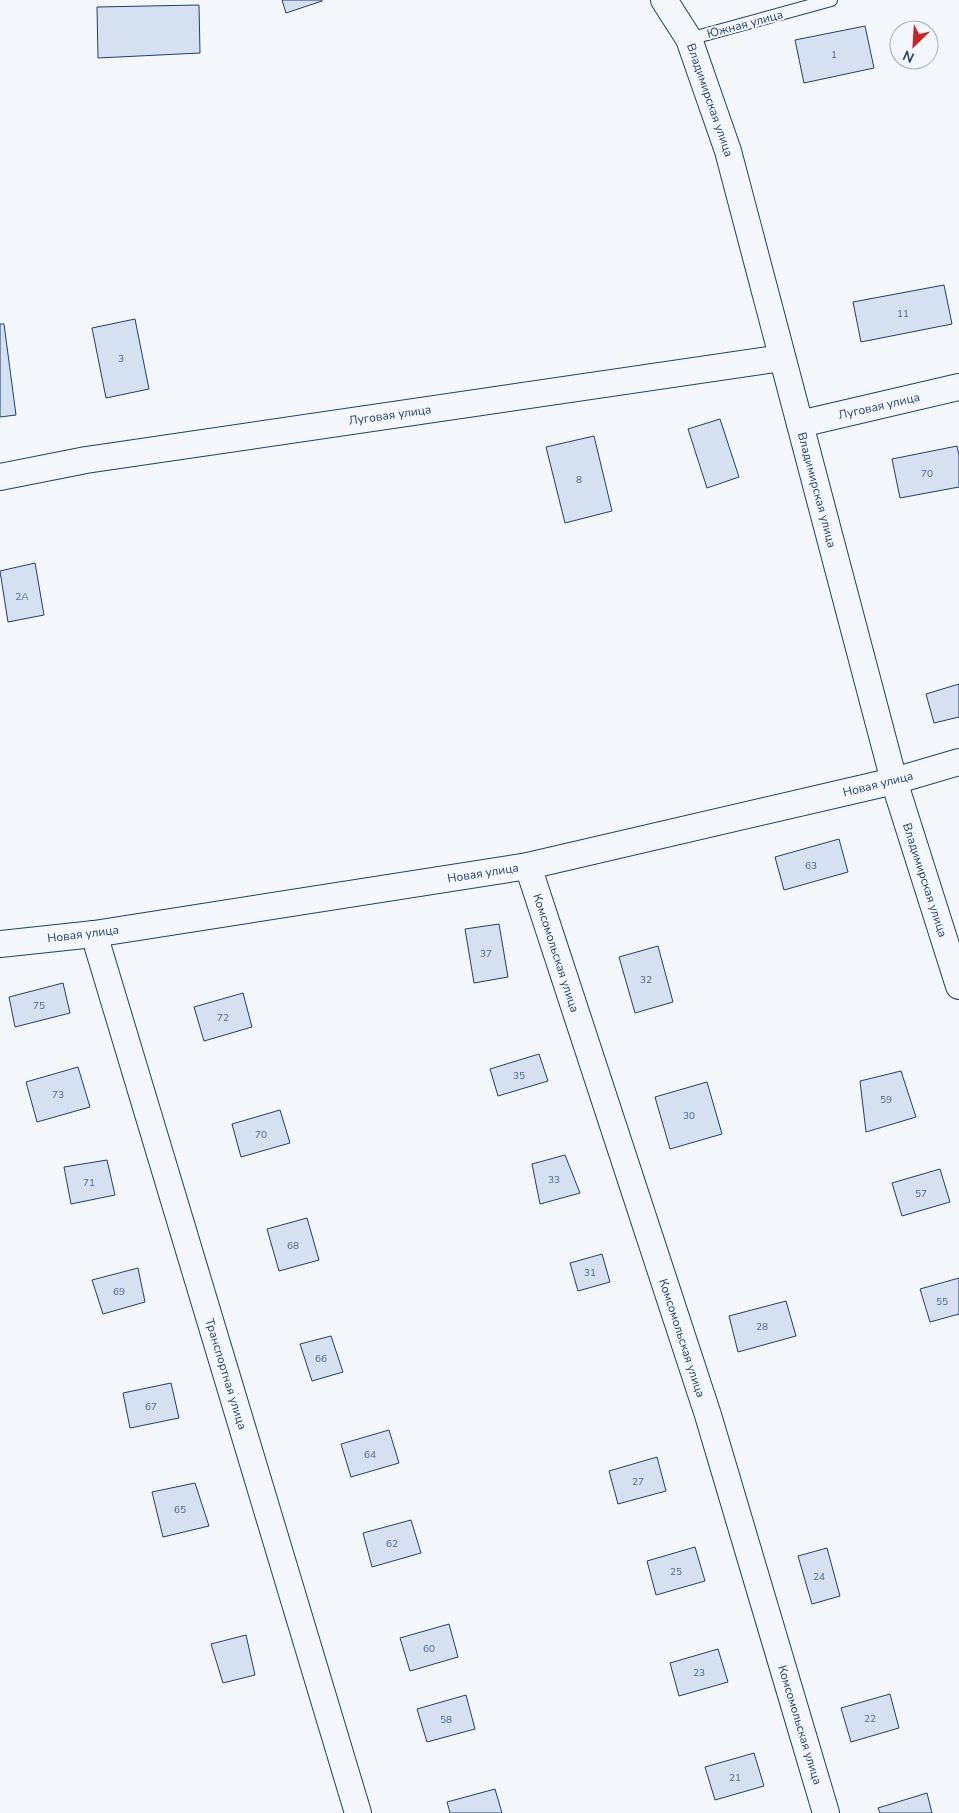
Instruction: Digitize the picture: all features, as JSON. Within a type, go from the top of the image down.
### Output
[{"type":"street","name":"Владимирская улица","points":[[664,0],[689,39],[728,151],[894,781],[959,986]]},
{"type":"street","name":"Луговая улица","points":[[0,477],[96,458],[782,358]]},
{"type":"street","name":"Луговая улица","points":[[800,424],[959,387]]},
{"type":"street","name":"Новая улица","points":[[0,944],[94,934],[528,866],[894,781],[959,762]]},
{"type":"street","name":"Комсомольская улица","points":[[528,866],[708,1416],[826,1813]]},
{"type":"street","name":"Транспортная улица","points":[[94,934],[358,1813]]},
{"type":"lane","name":"Южная улица","points":[[689,39],[831,0]]},
{"type":"building","points":[[282,0],[322,0],[322,1],[286,13]]},
{"type":"building","points":[[199,5],[200,53],[98,58],[97,7]]},
{"type":"building","points":[[865,26],[874,68],[804,83],[795,40]]},
{"type":"building","points":[[944,285],[952,324],[861,342],[853,302]]},
{"type":"building","points":[[135,319],[149,389],[106,398],[92,328]]},
{"type":"building","points":[[0,324],[4,324],[16,415],[0,417]]},
{"type":"building","points":[[720,419],[739,477],[707,488],[688,429]]},
{"type":"building","points":[[594,436],[612,511],[565,523],[546,447]]},
{"type":"building","points":[[957,446],[959,455],[959,487],[900,498],[892,459]]},
{"type":"building","points":[[35,563],[44,615],[8,622],[0,571]]},
{"type":"building","points":[[959,684],[959,717],[934,723],[926,694]]},
{"type":"building","points":[[839,839],[848,872],[784,890],[775,857]]},
{"type":"building","points":[[499,924],[508,977],[474,983],[465,929]]},
{"type":"building","points":[[658,946],[673,1002],[635,1013],[619,957]]},
{"type":"building","points":[[63,983],[70,1013],[15,1027],[9,997]]},
{"type":"building","points":[[243,993],[252,1027],[204,1041],[194,1007]]},
{"type":"building","points":[[539,1054],[548,1081],[498,1096],[490,1069]]},
{"type":"building","points":[[78,1067],[90,1107],[37,1122],[26,1082]]},
{"type":"building","points":[[901,1071],[916,1117],[866,1132],[860,1081]]},
{"type":"building","points":[[707,1082],[722,1134],[670,1149],[655,1097]]},
{"type":"building","points":[[280,1110],[290,1143],[241,1157],[232,1124]]},
{"type":"building","points":[[565,1155],[580,1193],[540,1204],[532,1164]]},
{"type":"building","points":[[107,1160],[115,1195],[71,1204],[64,1167]]},
{"type":"building","points":[[940,1169],[950,1202],[902,1216],[892,1183]]},
{"type":"building","points":[[307,1218],[319,1260],[279,1271],[267,1229]]},
{"type":"building","points":[[602,1254],[610,1282],[578,1291],[570,1263]]},
{"type":"building","points":[[138,1268],[145,1302],[103,1314],[92,1280]]},
{"type":"building","points":[[959,1278],[959,1314],[930,1322],[920,1289]]},
{"type":"building","points":[[786,1301],[796,1336],[738,1352],[729,1316]]},
{"type":"building","points":[[331,1336],[343,1372],[312,1381],[300,1344]]},
{"type":"building","points":[[171,1383],[179,1418],[130,1428],[123,1393]]},
{"type":"building","points":[[389,1430],[399,1463],[351,1477],[341,1444]]},
{"type":"building","points":[[657,1457],[666,1491],[618,1504],[609,1471]]},
{"type":"building","points":[[195,1483],[209,1526],[163,1537],[152,1492]]},
{"type":"building","points":[[411,1520],[421,1553],[372,1567],[363,1533]]},
{"type":"building","points":[[695,1547],[705,1581],[656,1595],[647,1561]]},
{"type":"building","points":[[827,1548],[840,1596],[812,1604],[798,1556]]},
{"type":"building","points":[[449,1624],[458,1657],[410,1671],[400,1638]]},
{"type":"building","points":[[246,1635],[255,1675],[223,1683],[211,1644]]},
{"type":"building","points":[[718,1649],[728,1682],[679,1696],[670,1663]]},
{"type":"building","points":[[890,1694],[899,1728],[851,1742],[841,1708]]},
{"type":"building","points":[[466,1695],[475,1729],[427,1742],[417,1709]]},
{"type":"building","points":[[754,1753],[764,1786],[715,1800],[705,1767]]},
{"type":"building","points":[[495,1789],[502,1813],[450,1813],[447,1802]]},
{"type":"building","points":[[927,1793],[932,1813],[880,1813],[878,1808]]}]
